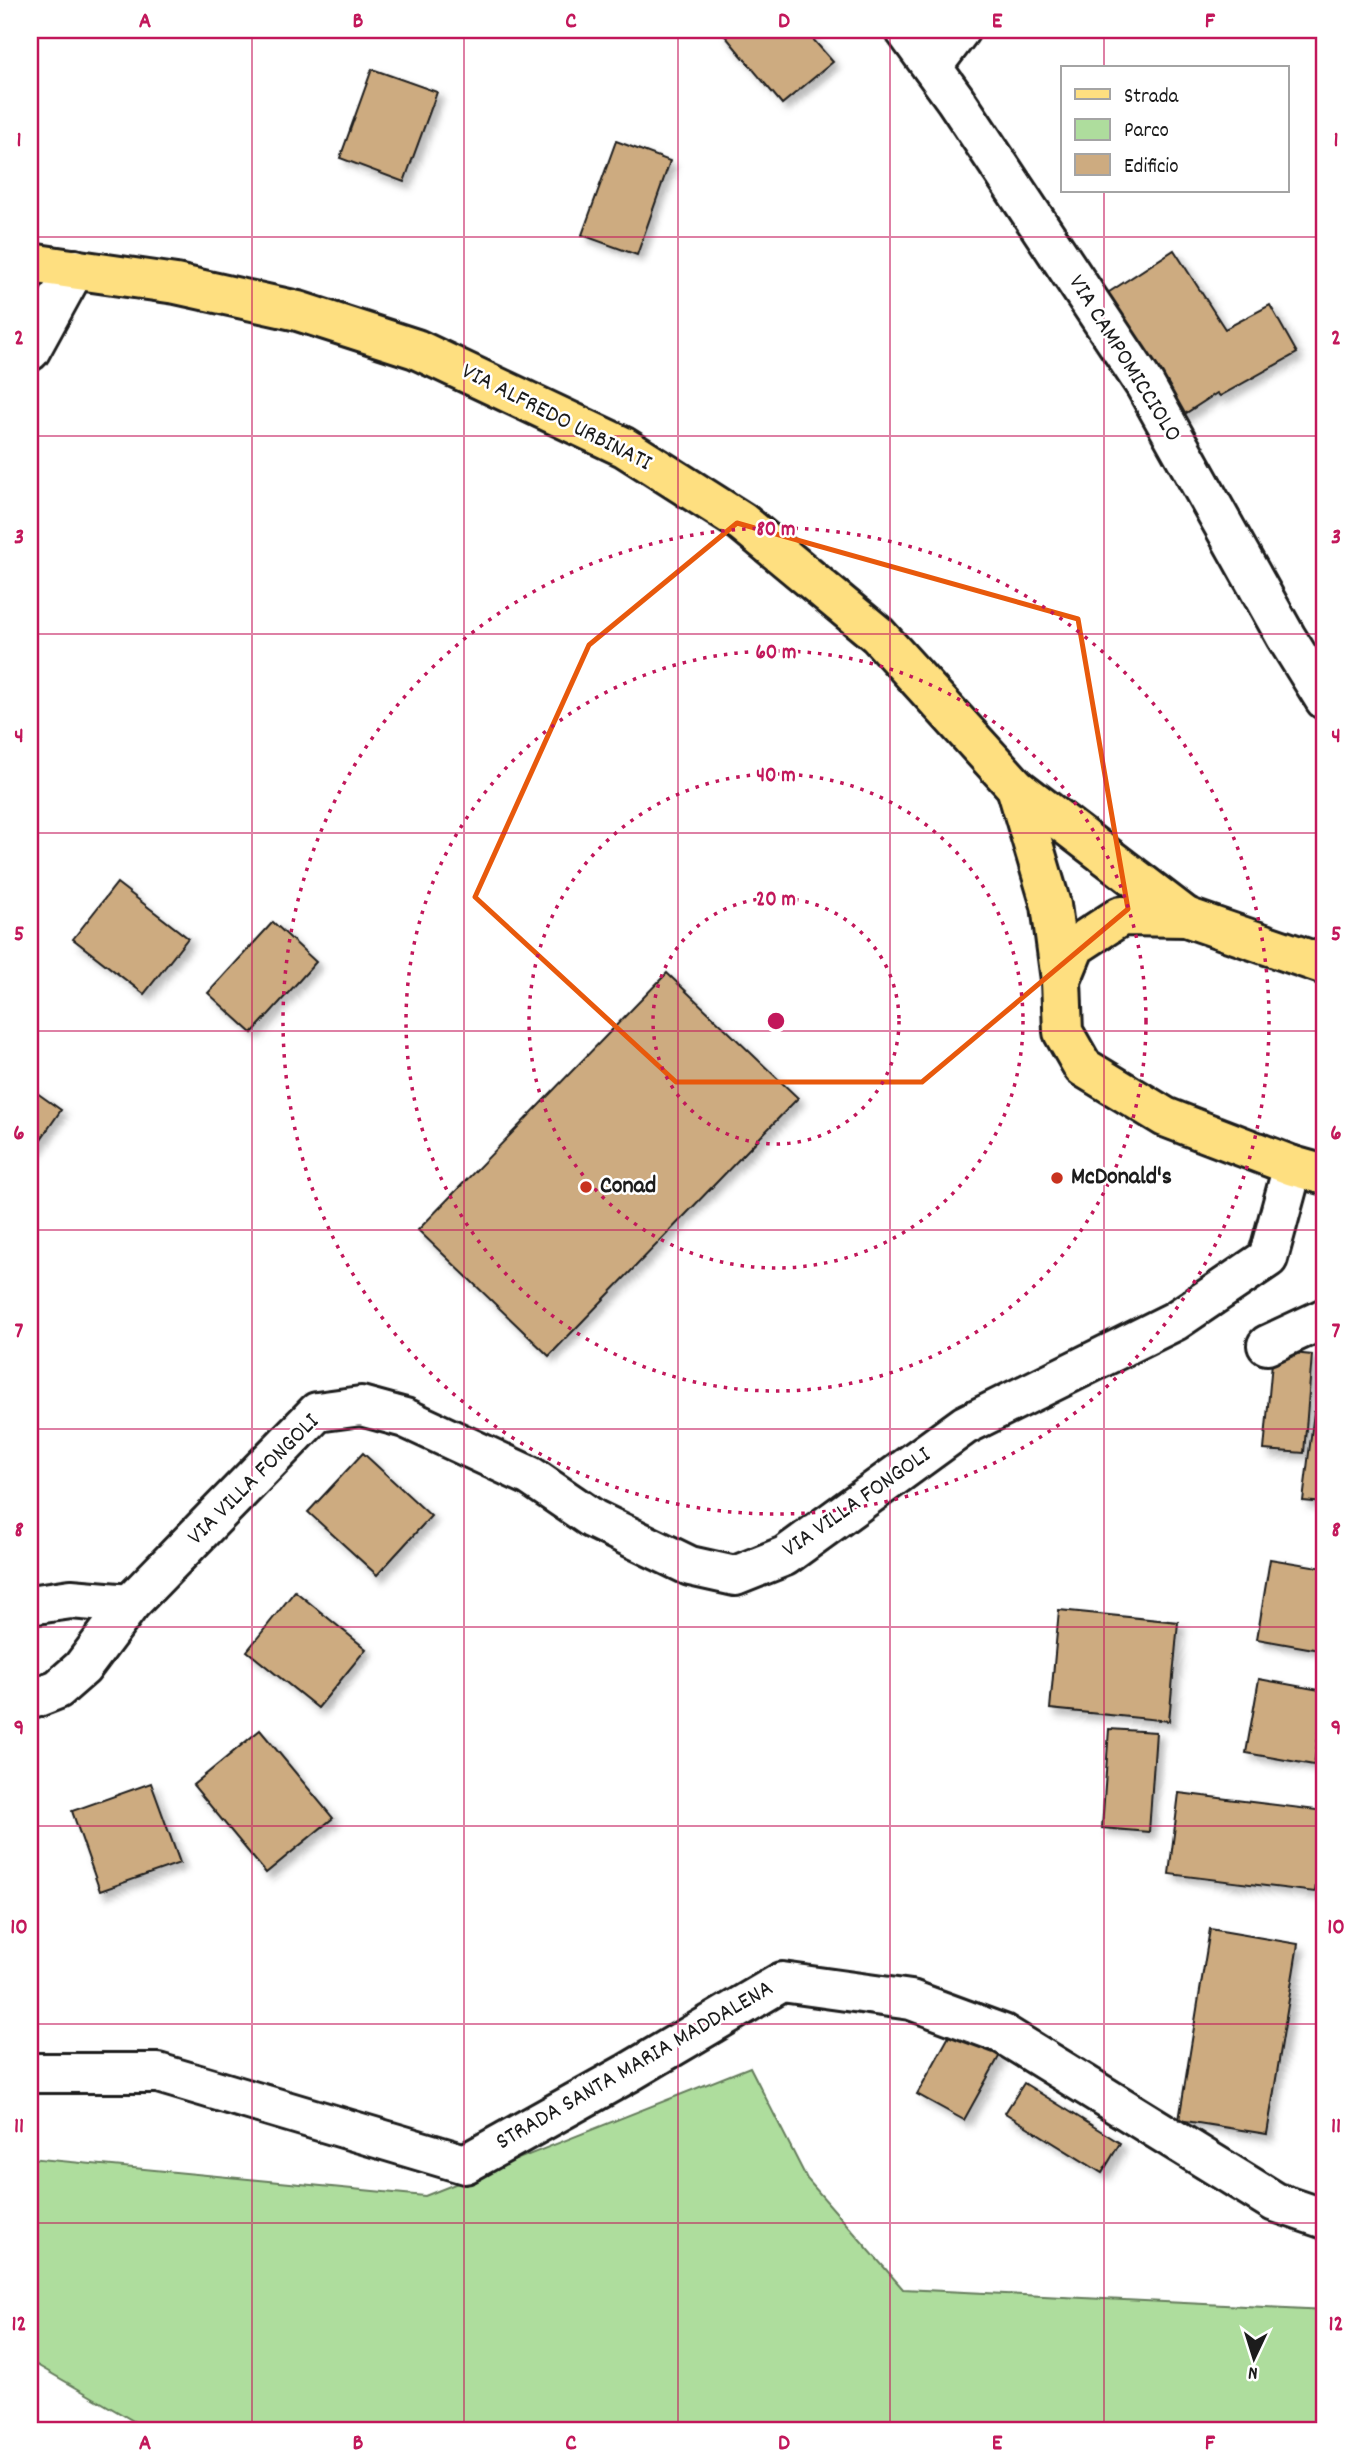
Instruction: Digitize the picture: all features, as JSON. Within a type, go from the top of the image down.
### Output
[{"type":"main road","name":"VIA ALFREDO URBINATI","points":[[30,262],[176,284],[298,311],[416,349],[624,447],[742,522],[878,635],[1016,787],[1186,918]]},
{"type":"main road","name":"VIA ALFREDO URBINATI","points":[[1016,787],[1051,905],[1061,980],[1063,1032],[1083,1067],[1165,1116],[1309,1170]]},
{"type":"main road","points":[[1061,980],[1075,946],[1121,916],[1186,918],[1325,965]]},
{"type":"street","name":"VIA CAMPOMICCIOLO","points":[[905,30],[956,99],[1145,385],[1286,637],[1325,699]]},
{"type":"street","points":[[932,67],[960,30]]},
{"type":"street","points":[[30,351],[75,269]]},
{"type":"street","name":"VIA VILLA FONGOLI","points":[[30,1697],[35,1698],[58,1689],[82,1668],[130,1604],[317,1412],[361,1406],[405,1419],[530,1476],[593,1519],[690,1566],[735,1576],[785,1556],[965,1425],[1175,1321],[1268,1258],[1309,1170]]},
{"type":"street","points":[[1267,1346],[1325,1318]]},
{"type":"street","points":[[30,1605],[71,1599],[130,1604]]},
{"type":"street","name":"STRADA SANTA MARIA MADDALENA","points":[[30,2073],[158,2073],[465,2164],[628,2073],[782,1982],[911,2000],[1003,2034],[1275,2202],[1325,2219]]},
{"type":"highlighted area","points":[[737,523],[1078,619],[1128,909],[922,1082],[676,1082],[475,897],[589,645]]},
{"type":"green space","points":[[750,2067],[807,2179],[903,2289],[1325,2310],[1325,2430],[149,2430],[30,2361],[30,2158],[425,2196]]},
{"type":"building","points":[[805,30],[833,62],[782,104],[721,31]]},
{"type":"building","points":[[372,69],[437,92],[404,182],[340,158]]},
{"type":"building","points":[[616,141],[670,161],[637,255],[582,235]]},
{"type":"building","points":[[1174,250],[1225,329],[1270,305],[1297,353],[1220,396],[1217,393],[1180,417],[1103,296]]},
{"type":"building","points":[[117,883],[188,938],[144,994],[73,939]]},
{"type":"building","points":[[273,922],[316,962],[252,1033],[208,993]]},
{"type":"building","name":"Conad","points":[[667,973],[798,1098],[549,1356],[418,1230]]},
{"type":"building","points":[[30,1088],[61,1110],[30,1155]]},
{"type":"building","points":[[1273,1351],[1312,1355],[1304,1453],[1264,1450]]},
{"type":"building","points":[[1314,1412],[1325,1413],[1325,1503],[1303,1501]]},
{"type":"building","points":[[363,1453],[431,1516],[377,1575],[308,1512]]},
{"type":"building","points":[[1270,1559],[1325,1568],[1325,1651],[1257,1639]]},
{"type":"building","points":[[295,1591],[366,1649],[318,1708],[247,1651]]},
{"type":"building","points":[[1059,1610],[1178,1622],[1169,1721],[1050,1709]]},
{"type":"building","points":[[1259,1679],[1325,1691],[1314,1765],[1246,1753]]},
{"type":"building","points":[[1109,1729],[1156,1732],[1149,1832],[1102,1828]]},
{"type":"building","points":[[260,1730],[333,1818],[266,1873],[193,1785]]},
{"type":"building","points":[[151,1783],[180,1863],[100,1891],[72,1811]]},
{"type":"building","points":[[1179,1793],[1325,1811],[1315,1892],[1169,1874]]},
{"type":"building","points":[[1210,1929],[1298,1944],[1267,2134],[1179,2120]]},
{"type":"building","points":[[953,2029],[1000,2055],[964,2120],[917,2094]]},
{"type":"building","points":[[1024,2083],[1120,2143],[1102,2173],[1005,2113]]},
{"type":"place","name":"McDonald's","points":[[1057,1178]]},
{"type":"place","name":"Conad","points":[[586,1187]]}]
